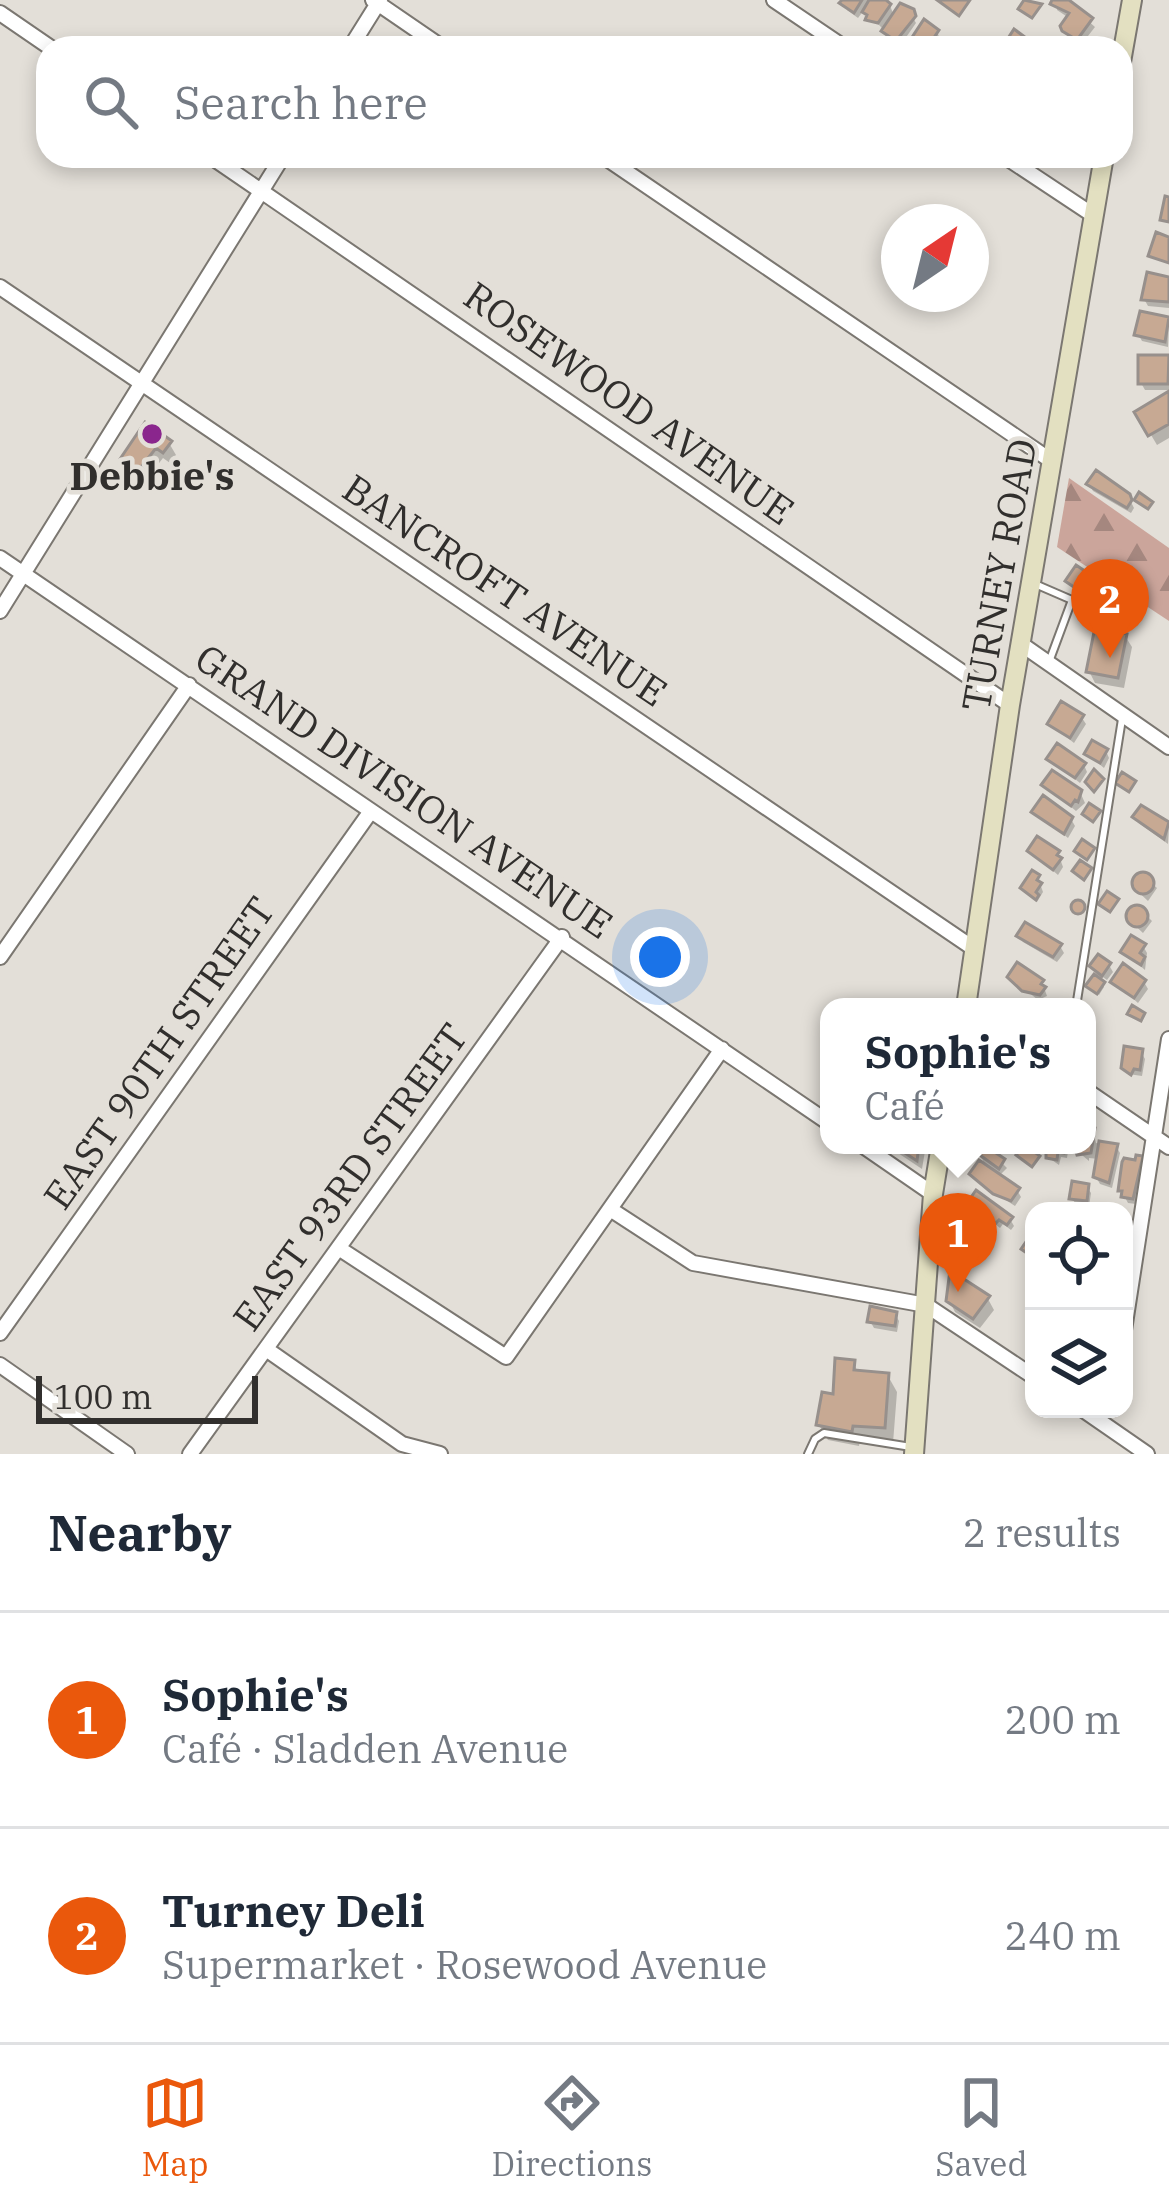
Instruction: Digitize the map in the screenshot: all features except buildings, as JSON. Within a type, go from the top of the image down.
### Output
[{"type":"main road","points":[[1126,36],[1132,0]]},
{"type":"main road","name":"TURNEY ROAD","points":[[967,998],[1010,705],[1102,168]]},
{"type":"main road","points":[[915,1451],[940,1154]]},
{"type":"street","points":[[774,0],[826,36]]},
{"type":"street","points":[[357,36],[377,1],[426,36]]},
{"type":"street","points":[[0,13],[36,37]]},
{"type":"street","name":"ROSEWOOD AVENUE","points":[[228,168],[1010,705]]},
{"type":"street","points":[[0,610],[275,168]]},
{"type":"street","points":[[621,168],[1053,462]]},
{"type":"street","points":[[1022,168],[1093,215]]},
{"type":"street","name":"BANCROFT AVENUE","points":[[0,287],[973,948]]},
{"type":"street","name":"GRAND DIVISION AVENUE","points":[[0,558],[820,1117]]},
{"type":"street","points":[[1021,644],[1169,747]]},
{"type":"street","points":[[0,957],[189,685]]},
{"type":"street","name":"EAST 90TH STREET","points":[[0,1333],[371,811]]},
{"type":"street","name":"EAST 93RD STREET","points":[[190,1454],[562,938]]},
{"type":"street","points":[[1127,1310],[1169,1039]]},
{"type":"street","points":[[340,1249],[506,1358],[722,1049]]},
{"type":"street","points":[[1096,1097],[1169,1147]]},
{"type":"street","points":[[875,1154],[933,1194]]},
{"type":"street","points":[[610,1209],[693,1263],[926,1305],[1025,1371]]},
{"type":"street","points":[[266,1349],[402,1444],[440,1454]]},
{"type":"street","points":[[0,1365],[127,1454]]},
{"type":"street","points":[[1095,1418],[1147,1454]]},
{"type":"lane","points":[[1032,582],[1072,599],[1048,663]]},
{"type":"lane","points":[[1077,998],[1123,715]]},
{"type":"lane","points":[[808,1454],[819,1434],[915,1451]]},
{"type":"green space","points":[[1069,478],[1169,548],[1169,621],[1057,547]]},
{"type":"place","name":"Debbie's","points":[[152,434]]},
{"type":"place","name":"Turney Deli","points":[[1110,658]]},
{"type":"place","name":"Sophie's","points":[[958,1292]]}]
